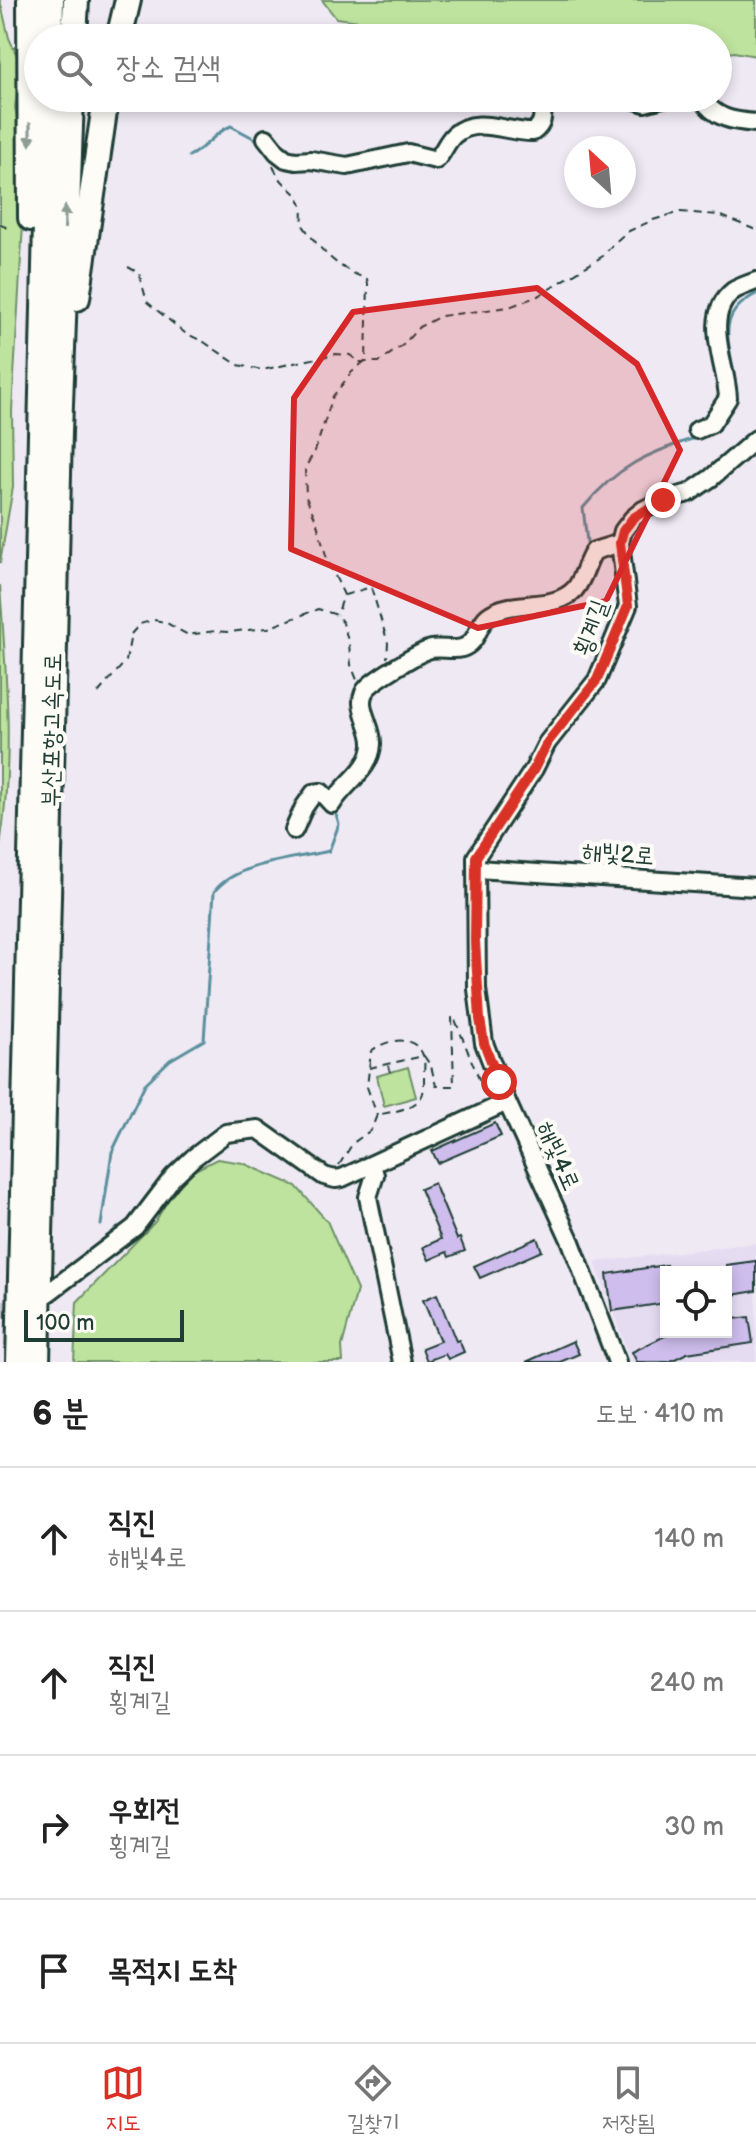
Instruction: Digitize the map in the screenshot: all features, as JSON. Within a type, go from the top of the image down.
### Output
[{"type":"highway","points":[[30,0],[30,24]]},
{"type":"highway","points":[[50,24],[51,0]]},
{"type":"highway","points":[[75,24],[76,0]]},
{"type":"highway","points":[[122,24],[128,0]]},
{"type":"highway","points":[[31,112],[32,262],[50,428]]},
{"type":"highway","name":"부산포항고속도로","points":[[37,1362],[50,428],[49,112]]},
{"type":"highway","name":"부산포항고속도로","points":[[19,1362],[50,428],[70,112]]},
{"type":"highway","points":[[50,428],[104,112]]},
{"type":"street","points":[[269,142],[286,159],[296,161],[311,160],[347,166],[408,153],[436,160],[450,137],[468,127],[480,125],[533,132],[540,126],[543,112]]},
{"type":"street","points":[[715,112],[724,118],[756,123]]},
{"type":"street","points":[[697,430],[711,424],[728,398],[720,352],[719,309],[733,292],[756,281]]},
{"type":"street","points":[[294,830],[314,793],[321,792],[332,804],[368,762],[372,747],[371,731],[362,708],[362,696],[366,690],[419,653],[432,649],[460,649],[471,644],[486,618],[492,614],[505,608],[551,601],[573,591],[594,551],[620,543],[623,531],[633,518],[663,500],[689,493],[756,439]]},
{"type":"street","name":"횡계길","points":[[477,869],[476,857],[534,769],[547,743],[597,680],[623,622],[628,606],[620,543]]},
{"type":"street","name":"해빛2로","points":[[477,869],[756,887]]},
{"type":"street","name":"해빛4로","points":[[477,869],[475,941],[484,1043],[507,1102],[571,1242],[617,1362]]},
{"type":"street","points":[[48,1293],[135,1227],[173,1177],[226,1133],[258,1129],[324,1176],[342,1178],[507,1102]]},
{"type":"street","points":[[372,1165],[375,1175],[368,1197],[402,1362]]},
{"type":"path","points":[[269,142],[275,172],[301,199],[304,207],[302,224],[317,245],[341,268],[367,279],[364,362],[333,396],[315,451],[305,468],[306,497],[327,559],[344,595],[337,615],[349,644],[356,680],[366,690]]},
{"type":"path","points":[[128,267],[139,273],[147,302],[185,333],[238,365],[262,370],[336,354],[350,355],[364,362],[379,362],[403,345],[419,327],[441,316],[509,307],[538,296],[603,256],[627,232],[680,212],[719,215],[756,230]]},
{"type":"path","points":[[0,223],[9,230]]},
{"type":"path","points":[[344,595],[371,587],[388,643],[387,661],[393,670]]},
{"type":"path","points":[[98,693],[126,661],[131,634],[140,624],[154,620],[165,622],[188,635],[268,628],[318,609],[337,615]]},
{"type":"path","points":[[333,1178],[347,1151],[371,1130],[377,1115],[367,1087],[371,1051],[378,1046],[395,1040],[413,1044],[431,1066],[436,1086],[454,1086],[454,1017],[483,1089],[499,1082]]},
{"type":"path","points":[[368,1068],[424,1056]]},
{"type":"path","points":[[377,1115],[419,1100],[424,1089],[424,1056]]},
{"type":"path","points":[[388,1064],[390,1072]]},
{"type":"path","points":[[398,1102],[400,1109]]},
{"type":"highlighted area","points":[[537,288],[637,364],[680,450],[606,601],[478,628],[291,549],[294,398],[353,312]]},
{"type":"shaded area","points":[[756,1243],[756,1362],[631,1362],[595,1262]]},
{"type":"green space","points":[[0,0],[9,38],[21,65],[15,107],[26,173],[12,410],[13,487],[0,563]]},
{"type":"green space","points":[[322,0],[756,0],[756,56],[732,52],[732,24],[382,24],[336,18]]},
{"type":"green space","points":[[0,585],[8,748],[0,846]]},
{"type":"green space","points":[[408,1067],[416,1097],[384,1106],[377,1076]]},
{"type":"green space","points":[[217,1159],[243,1163],[296,1186],[327,1221],[357,1290],[342,1346],[343,1362],[74,1362],[77,1302],[155,1222],[171,1195],[193,1171]]},
{"type":"building","points":[[495,1123],[501,1136],[438,1163],[432,1151]]},
{"type":"building","points":[[434,1183],[465,1251],[449,1257],[447,1252],[429,1260],[423,1247],[441,1239],[420,1189]]},
{"type":"building","points":[[537,1238],[542,1251],[480,1278],[474,1266]]},
{"type":"building","points":[[756,1261],[756,1291],[732,1295],[732,1266],[726,1265]]},
{"type":"building","points":[[666,1265],[660,1266],[660,1304],[612,1311],[607,1274]]},
{"type":"building","points":[[437,1294],[456,1341],[459,1340],[464,1352],[448,1359],[445,1354],[427,1361],[422,1348],[440,1341],[423,1300]]},
{"type":"building","points":[[749,1317],[753,1343],[687,1353],[669,1362],[637,1362],[632,1352],[661,1338],[732,1338],[732,1319]]},
{"type":"building","points":[[573,1341],[579,1354],[560,1362],[526,1362]]},
{"type":"waterway","points":[[189,156],[231,126],[259,141]]},
{"type":"waterway","points":[[735,391],[729,325],[741,304],[756,294]]},
{"type":"waterway","points":[[723,419],[734,403]]},
{"type":"waterway","points":[[588,550],[583,508],[608,481],[634,463],[698,437]]},
{"type":"waterway","points":[[101,1225],[112,1152],[145,1084],[170,1060],[204,1040],[214,892],[224,882],[250,868],[329,851],[339,824],[336,814],[340,806]]},
{"type":"tunnel","points":[[0,1310],[28,1300]]},
{"type":"route","points":[[499,1082],[484,1043],[480,1019],[475,941],[476,857],[534,769],[547,743],[597,680],[628,606],[620,543],[623,531],[643,510],[663,500]]}]
